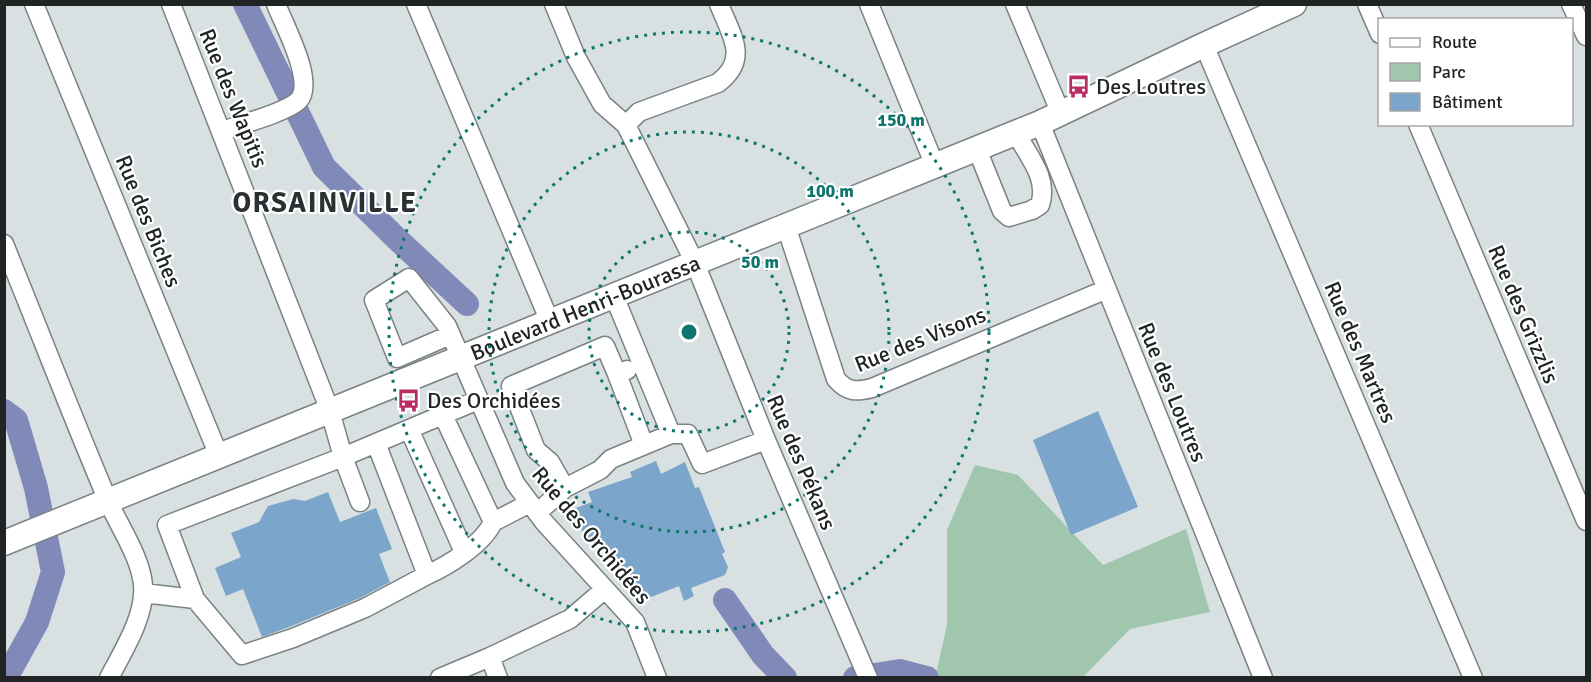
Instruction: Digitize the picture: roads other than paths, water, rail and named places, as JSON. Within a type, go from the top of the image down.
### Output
[{"type":"main road","name":"Boulevard Henri-Bourassa","points":[[4,543],[1016,133],[1294,4]]},
{"type":"street","name":"Rue des Biches","points":[[34,4],[219,456]]},
{"type":"street","name":"Rue des Wapitis","points":[[171,4],[330,411],[343,457],[360,502]]},
{"type":"street","points":[[222,131],[295,103],[304,88],[303,75],[276,4]]},
{"type":"street","points":[[416,4],[550,322]]},
{"type":"street","points":[[554,4],[576,57],[602,104],[626,125],[639,112],[718,83],[729,75],[735,64],[736,52],[719,4]]},
{"type":"street","points":[[869,4],[935,166]]},
{"type":"street","name":"Rue des Loutres","points":[[1015,4],[1107,289],[1263,678]]},
{"type":"street","points":[[1367,4],[1378,29]]},
{"type":"street","points":[[1571,4],[1587,36]]},
{"type":"street","name":"Rue des Martres","points":[[1204,45],[1473,678]]},
{"type":"street","name":"Rue des Pékans","points":[[626,125],[695,263],[766,440],[866,672]]},
{"type":"street","name":"Rue des Grizzlis","points":[[1419,126],[1587,521]]},
{"type":"street","points":[[977,149],[1002,211],[1009,217],[1032,210],[1040,205],[1044,194],[1041,177],[1016,133]]},
{"type":"street","name":"Rue des Visons","points":[[786,226],[836,379],[843,387],[853,391],[872,388],[1107,289]]},
{"type":"street","points":[[4,244],[108,501],[140,569],[143,592],[133,633],[110,678]]},
{"type":"street","name":"Rue des Orchidées","points":[[397,358],[374,300],[409,278],[447,326],[515,483],[533,508],[635,622],[657,678]]},
{"type":"street","points":[[614,296],[671,434]]},
{"type":"street","points":[[406,381],[397,358],[450,335]]},
{"type":"street","points":[[565,488],[550,462],[536,450],[511,387],[604,346],[644,445]]},
{"type":"street","points":[[617,374],[642,363]]},
{"type":"street","points":[[443,415],[493,522],[488,534],[446,566],[365,608],[293,638],[243,655],[195,599],[166,525],[343,457],[478,400]]},
{"type":"street","points":[[409,429],[464,552]]},
{"type":"street","points":[[493,522],[533,508],[600,470],[611,459],[671,434],[688,434],[702,464],[766,440]]},
{"type":"street","points":[[376,443],[427,575]]},
{"type":"street","points":[[440,678],[570,619],[605,589]]},
{"type":"street","points":[[143,592],[195,599]]},
{"type":"street","points":[[490,657],[498,678]]},
{"type":"waterway","points":[[245,4],[324,167],[467,304]]},
{"type":"waterway","points":[[4,411],[16,420],[36,488],[53,572],[37,622],[6,678]]},
{"type":"waterway","points":[[725,600],[763,655],[785,678]]},
{"type":"waterway","points":[[855,678],[900,671],[927,678]]},
{"type":"place","name":"Des Loutres","points":[[1078,86]]},
{"type":"place","name":"Des Orchidées","points":[[409,400]]},
{"type":"district","name":"ORSAINVILLE","points":[[325,202]]}]
